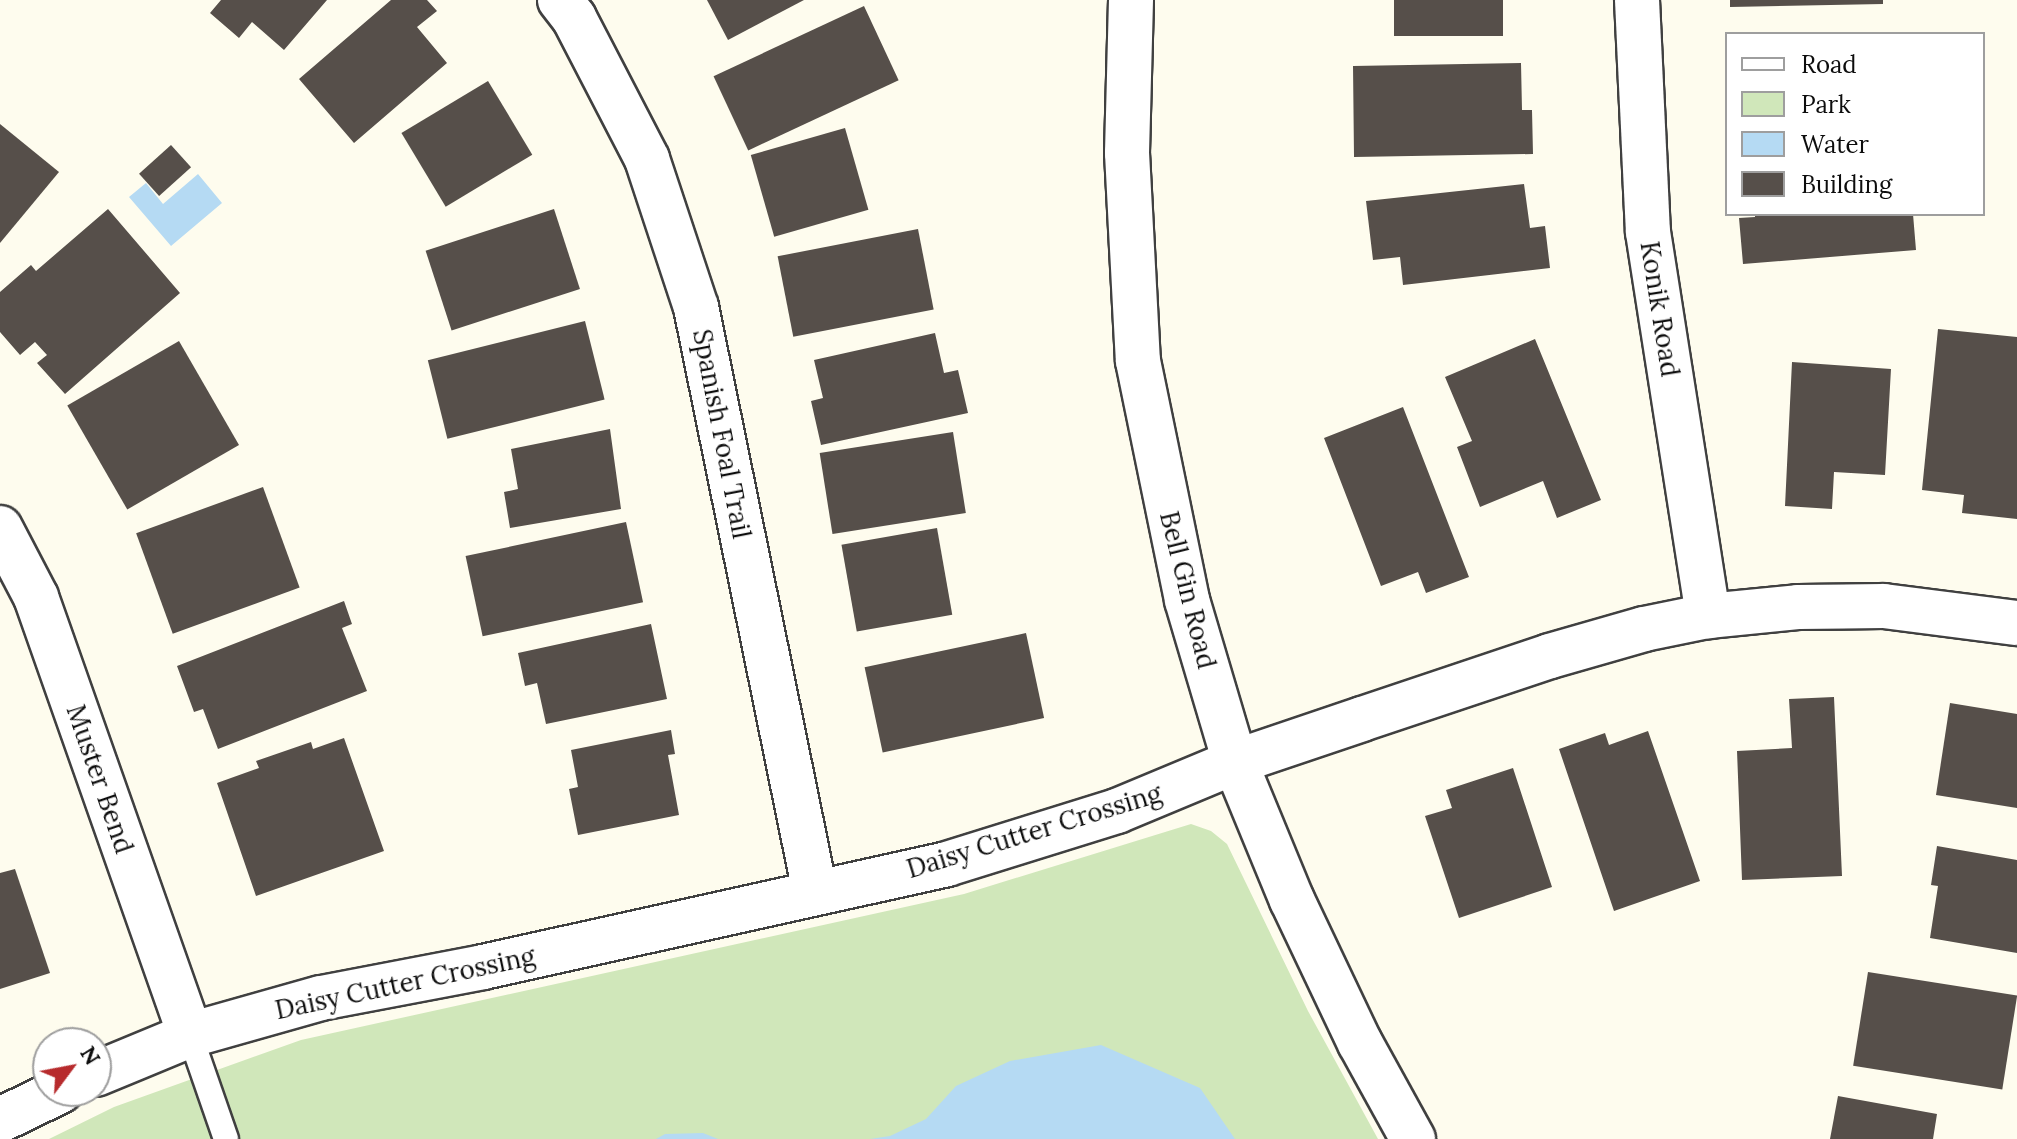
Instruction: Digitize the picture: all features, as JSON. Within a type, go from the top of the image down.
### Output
[{"type":"street","name":"Spanish Foal Trail","points":[[560,0],[574,18],[647,159],[696,307],[815,892]]},
{"type":"street","name":"Bell Gin Road","points":[[1131,0],[1127,153],[1138,361],[1187,600],[1235,762],[1326,972],[1360,1043],[1413,1139]]},
{"type":"street","name":"Konik Road","points":[[1637,0],[1648,232],[1708,616]]},
{"type":"street","name":"Muster Bend","points":[[0,528],[36,597],[190,1035]]},
{"type":"street","name":"Daisy Cutter Crossing","points":[[112,1067],[190,1035],[321,998],[483,967],[947,864],[1117,811],[1235,762],[1550,656],[1644,629],[1708,616],[1798,607],[1884,606],[2017,623]]},
{"type":"street","points":[[0,1120],[32,1105]]},
{"type":"lane","points":[[190,1035],[226,1139]]},
{"type":"green space","points":[[1191,824],[1211,831],[1227,844],[1308,1011],[1378,1139],[49,1139],[114,1107],[301,1040],[964,894]]},
{"type":"water","points":[[198,174],[222,203],[171,246],[129,197],[146,183],[163,204]]},
{"type":"water","points":[[1101,1045],[1200,1088],[1235,1139],[870,1139],[890,1136],[926,1119],[956,1086],[1010,1061]]},
{"type":"water","points":[[703,1133],[718,1139],[656,1139],[665,1134]]},
{"type":"building","points":[[221,0],[327,0],[284,50],[252,22],[239,38],[210,13]]},
{"type":"building","points":[[391,0],[427,0],[437,11],[417,27],[447,63],[354,143],[299,79]]},
{"type":"building","points":[[707,0],[804,0],[728,40]]},
{"type":"building","points":[[1394,0],[1503,0],[1503,36],[1394,36]]},
{"type":"building","points":[[1730,0],[1883,0],[1883,4],[1730,7]]},
{"type":"building","points":[[864,6],[899,80],[748,150],[714,76]]},
{"type":"building","points":[[1521,63],[1522,110],[1532,110],[1533,154],[1354,157],[1353,66]]},
{"type":"building","points":[[488,81],[532,155],[446,207],[401,133]]},
{"type":"building","points":[[0,124],[59,172],[0,243]]},
{"type":"building","points":[[845,128],[868,210],[774,237],[751,155]]},
{"type":"building","points":[[171,145],[191,167],[159,196],[139,174]]},
{"type":"building","points":[[1524,184],[1530,228],[1545,226],[1550,268],[1403,285],[1400,257],[1373,260],[1366,201]]},
{"type":"building","points":[[108,209],[180,293],[65,394],[37,363],[47,355],[35,342],[20,355],[0,332],[0,292],[31,265],[36,271]]},
{"type":"building","points":[[554,209],[580,289],[452,331],[426,251]]},
{"type":"building","points":[[1913,216],[1916,250],[1743,264],[1739,218]]},
{"type":"building","points":[[918,229],[934,309],[793,337],[778,256]]},
{"type":"building","points":[[585,321],[605,400],[447,439],[428,360]]},
{"type":"building","points":[[1938,329],[2017,337],[2017,519],[1962,513],[1964,495],[1922,490]]},
{"type":"building","points":[[935,333],[944,373],[958,370],[968,413],[821,445],[811,401],[823,398],[814,360]]},
{"type":"building","points":[[1535,339],[1601,500],[1557,518],[1543,481],[1480,507],[1457,447],[1472,441],[1445,377]]},
{"type":"building","points":[[179,341],[239,445],[127,509],[67,406]]},
{"type":"building","points":[[1792,362],[1891,369],[1885,475],[1834,472],[1832,509],[1785,506]]},
{"type":"building","points":[[1403,407],[1469,577],[1426,593],[1418,572],[1381,586],[1324,438]]},
{"type":"building","points":[[610,429],[621,509],[510,528],[504,492],[518,489],[511,449]]},
{"type":"building","points":[[953,432],[966,513],[832,534],[820,453]]},
{"type":"building","points":[[263,487],[300,588],[173,634],[136,533]]},
{"type":"building","points":[[626,522],[643,602],[483,636],[466,556]]},
{"type":"building","points":[[937,528],[952,615],[857,632],[841,545]]},
{"type":"building","points":[[344,601],[352,624],[342,628],[367,691],[218,749],[203,709],[194,712],[177,666]]},
{"type":"building","points":[[651,624],[667,699],[546,724],[537,683],[525,686],[518,653]]},
{"type":"building","points":[[1026,633],[1044,718],[883,752],[865,667]]},
{"type":"building","points":[[1834,697],[1842,876],[1742,880],[1737,751],[1792,748],[1789,699]]},
{"type":"building","points":[[1950,703],[2017,714],[2017,808],[1936,795]]},
{"type":"building","points":[[671,730],[675,754],[668,755],[679,815],[578,835],[569,789],[578,787],[571,750]]},
{"type":"building","points":[[1648,731],[1700,881],[1614,911],[1559,749],[1605,733],[1609,745]]},
{"type":"building","points":[[344,738],[384,851],[256,896],[217,783],[259,768],[256,761],[311,742],[313,749]]},
{"type":"building","points":[[1513,768],[1552,887],[1459,918],[1425,816],[1452,808],[1446,790]]},
{"type":"building","points":[[1937,846],[2017,860],[2017,953],[1930,938],[1938,886],[1931,885]]},
{"type":"building","points":[[15,869],[50,973],[0,989],[0,873]]},
{"type":"building","points":[[1868,972],[2017,996],[2002,1089],[1853,1066]]},
{"type":"building","points":[[1838,1096],[1937,1114],[1933,1139],[1830,1139]]}]
